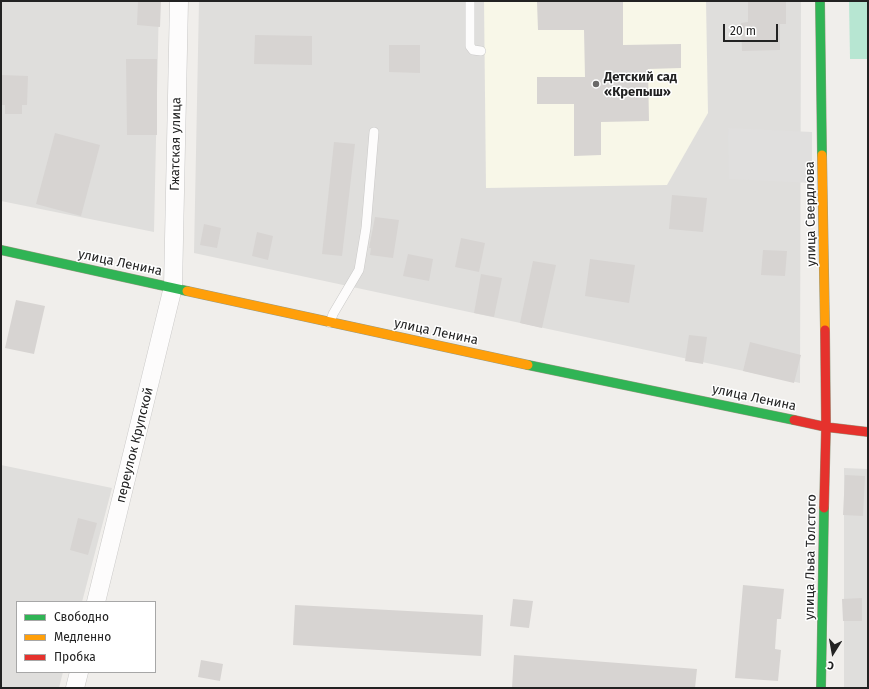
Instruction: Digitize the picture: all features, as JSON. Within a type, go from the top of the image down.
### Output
[{"type":"main road","name":"улица Свердлова","points":[[820,1],[826,427]]},
{"type":"main road","name":"улица Ленина","points":[[1,250],[330,323],[826,427],[868,432]]},
{"type":"main road","name":"улица Льва Толстого","points":[[821,688],[826,427]]},
{"type":"street","name":"Гжатская улица","points":[[173,288],[179,1]]},
{"type":"street","name":"переулок Крупской","points":[[96,601],[173,288]]},
{"type":"street","points":[[75,688],[79,673]]},
{"type":"lane","points":[[470,1],[470,46],[473,50],[481,51]]},
{"type":"lane","points":[[330,323],[333,314],[359,270],[366,228],[374,132]]},
{"type":"shaded area","points":[[1,1],[159,1],[154,232],[1,201]]},
{"type":"shaded area","points":[[199,1],[801,1],[800,383],[194,253]]},
{"type":"shaded area","name":"Детский сад «Крепыш»","points":[[484,1],[706,1],[708,113],[667,185],[486,188]]},
{"type":"shaded area","points":[[728,128],[812,132],[812,183],[729,179]]},
{"type":"shaded area","points":[[1,465],[112,488],[82,601],[16,601],[16,673],[63,673],[59,688],[1,688]]},
{"type":"shaded area","points":[[844,468],[868,469],[868,688],[844,688]]},
{"type":"green space","points":[[849,1],[868,1],[868,59],[850,59]]},
{"type":"building","points":[[138,1],[161,1],[160,27],[137,25]]},
{"type":"building","points":[[623,1],[623,45],[681,44],[681,68],[648,69],[649,121],[601,122],[601,155],[574,156],[574,104],[537,104],[537,77],[585,77],[584,30],[538,30],[537,2]]},
{"type":"building","points":[[748,1],[786,1],[786,24],[780,24],[780,50],[742,51],[741,23],[748,22]]},
{"type":"building","points":[[255,35],[312,36],[312,65],[254,64]]},
{"type":"building","points":[[389,45],[420,45],[420,73],[389,72]]},
{"type":"building","points":[[126,59],[157,59],[157,135],[127,135]]},
{"type":"building","points":[[1,75],[28,76],[27,105],[22,105],[22,114],[5,114],[5,105],[1,105]]},
{"type":"building","points":[[55,133],[100,145],[81,216],[36,204]]},
{"type":"building","points":[[334,142],[355,144],[342,256],[322,254]]},
{"type":"building","points":[[672,195],[707,198],[703,232],[669,229]]},
{"type":"building","points":[[375,217],[399,220],[393,258],[370,255],[371,248],[369,248]]},
{"type":"building","points":[[204,224],[221,228],[217,248],[200,245]]},
{"type":"building","points":[[257,232],[273,236],[268,260],[252,256]]},
{"type":"building","points":[[461,238],[485,243],[479,272],[455,267]]},
{"type":"building","points":[[763,250],[787,251],[785,276],[761,275]]},
{"type":"building","points":[[408,254],[433,259],[429,281],[403,276]]},
{"type":"building","points":[[590,259],[635,265],[629,303],[585,296]]},
{"type":"building","points":[[533,261],[556,265],[542,328],[520,323]]},
{"type":"building","points":[[481,274],[502,278],[494,317],[474,313]]},
{"type":"building","points":[[16,300],[45,306],[34,354],[5,348]]},
{"type":"building","points":[[689,335],[707,337],[703,364],[685,361]]},
{"type":"building","points":[[750,342],[801,355],[794,383],[743,371]]},
{"type":"building","points":[[845,475],[865,476],[863,516],[843,515]]},
{"type":"building","points":[[78,518],[97,523],[88,555],[70,550]]},
{"type":"building","points":[[743,585],[784,589],[781,619],[777,619],[775,649],[781,650],[778,681],[735,678]]},
{"type":"building","points":[[862,598],[862,621],[843,621],[842,599]]},
{"type":"building","points":[[513,599],[533,601],[529,628],[510,626]]},
{"type":"building","points":[[295,605],[483,615],[481,656],[293,645]]},
{"type":"building","points":[[514,655],[697,669],[695,688],[512,688]]},
{"type":"building","points":[[201,660],[223,664],[220,681],[198,677]]},
{"type":"traffic: fast","points":[[820,1],[822,155]]},
{"type":"traffic: fast","points":[[1,250],[187,291]]},
{"type":"traffic: fast","points":[[528,365],[794,420]]},
{"type":"traffic: fast","points":[[821,688],[824,508]]},
{"type":"traffic: slow","points":[[822,155],[825,330]]},
{"type":"traffic: slow","points":[[187,291],[528,365]]},
{"type":"traffic: jam","points":[[824,508],[826,427],[825,330]]},
{"type":"traffic: jam","points":[[794,420],[826,427],[868,432]]},
{"type":"place","name":"Детский сад «Крепыш»","points":[[596,84]]}]
